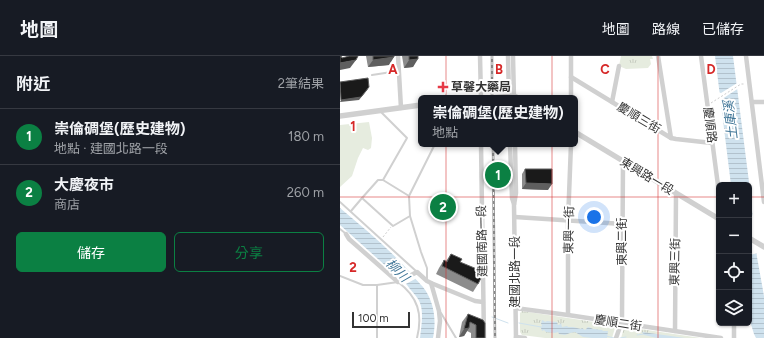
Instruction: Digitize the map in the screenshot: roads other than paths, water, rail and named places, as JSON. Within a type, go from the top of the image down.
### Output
[{"type":"street","points":[[398,56],[402,108]]},
{"type":"street","points":[[480,56],[481,95]]},
{"type":"street","points":[[508,56],[513,95]]},
{"type":"street","points":[[513,56],[513,95]]},
{"type":"street","points":[[571,56],[571,95]]},
{"type":"street","points":[[658,56],[671,138]]},
{"type":"street","name":"慶順路","points":[[701,56],[717,182]]},
{"type":"street","points":[[746,56],[764,202]]},
{"type":"street","points":[[612,102],[619,66]]},
{"type":"street","name":"慶順三街","points":[[571,77],[671,138],[676,140],[712,143]]},
{"type":"street","points":[[752,102],[764,102]]},
{"type":"street","points":[[340,116],[418,106]]},
{"type":"street","name":"東興路一段","points":[[578,134],[716,218]]},
{"type":"street","name":"建國南路一段","points":[[481,147],[484,338]]},
{"type":"street","name":"建國北路一段","points":[[510,147],[512,198],[515,217],[516,337]]},
{"type":"street","name":"建國北路一段","points":[[514,205],[516,193],[515,147]]},
{"type":"street","name":"東興一街","points":[[568,315],[568,220],[571,147]]},
{"type":"street","points":[[758,148],[764,148]]},
{"type":"street","name":"東興二街","points":[[616,338],[621,323],[623,161]]},
{"type":"street","name":"東興三街","points":[[675,331],[676,194]]},
{"type":"street","points":[[515,217],[622,224]]},
{"type":"street","points":[[346,234],[349,239],[399,282],[415,273],[429,282],[475,301],[483,302]]},
{"type":"street","points":[[752,240],[763,246]]},
{"type":"street","points":[[429,282],[439,311],[440,321],[438,338]]},
{"type":"street","name":"慶順二街","points":[[515,308],[721,338]]},
{"type":"street","points":[[734,326],[734,338]]},
{"type":"street","points":[[516,337],[525,338]]},
{"type":"lane","points":[[372,75],[399,71]]},
{"type":"lane","points":[[380,111],[407,138],[383,180]]},
{"type":"lane","points":[[429,282],[427,268],[410,216],[409,196],[434,147]]},
{"type":"lane","points":[[351,211],[378,180],[383,180],[409,196]]},
{"type":"lane","points":[[362,198],[393,226],[410,216]]},
{"type":"lane","points":[[340,202],[381,239],[415,273]]},
{"type":"lane","points":[[340,229],[346,234]]},
{"type":"lane","points":[[340,276],[363,285],[399,282],[409,291],[416,302],[419,316],[419,330],[417,338]]},
{"type":"lane","points":[[377,285],[377,338]]},
{"type":"lane","points":[[439,311],[456,338]]},
{"type":"water","name":"土庫溪","points":[[715,56],[733,56],[749,182],[731,182]]},
{"type":"water","name":"柳川","points":[[340,208],[406,267],[424,289],[430,298],[433,309],[435,321],[433,338],[420,338],[422,311],[418,298],[407,285],[340,225]]},
{"type":"water","points":[[752,210],[757,257],[764,296],[764,338],[756,338],[752,326]]},
{"type":"water","points":[[542,320],[545,322],[557,322],[558,325],[561,323],[562,327],[567,326],[582,328],[585,330],[588,327],[608,331],[607,338],[583,337],[575,332],[565,335],[559,334],[558,332],[542,331]]},
{"type":"water","points":[[642,332],[685,338],[657,338],[644,335]]},
{"type":"waterway","points":[[492,317],[508,323]]},
{"type":"waterway","points":[[519,323],[541,327]]},
{"type":"waterway","points":[[637,335],[644,334]]},
{"type":"waterway","points":[[606,336],[614,338]]},
{"type":"waterway","points":[[620,338],[626,337]]},
{"type":"railway","points":[[492,56],[492,95]]},
{"type":"railway","points":[[493,147],[495,338]]},
{"type":"place","name":"草馨大藥局","points":[[443,87]]},
{"type":"place","name":"崇倫碉堡(歷史建物)","points":[[498,175]]},
{"type":"place","name":"大慶夜市","points":[[443,207]]}]
